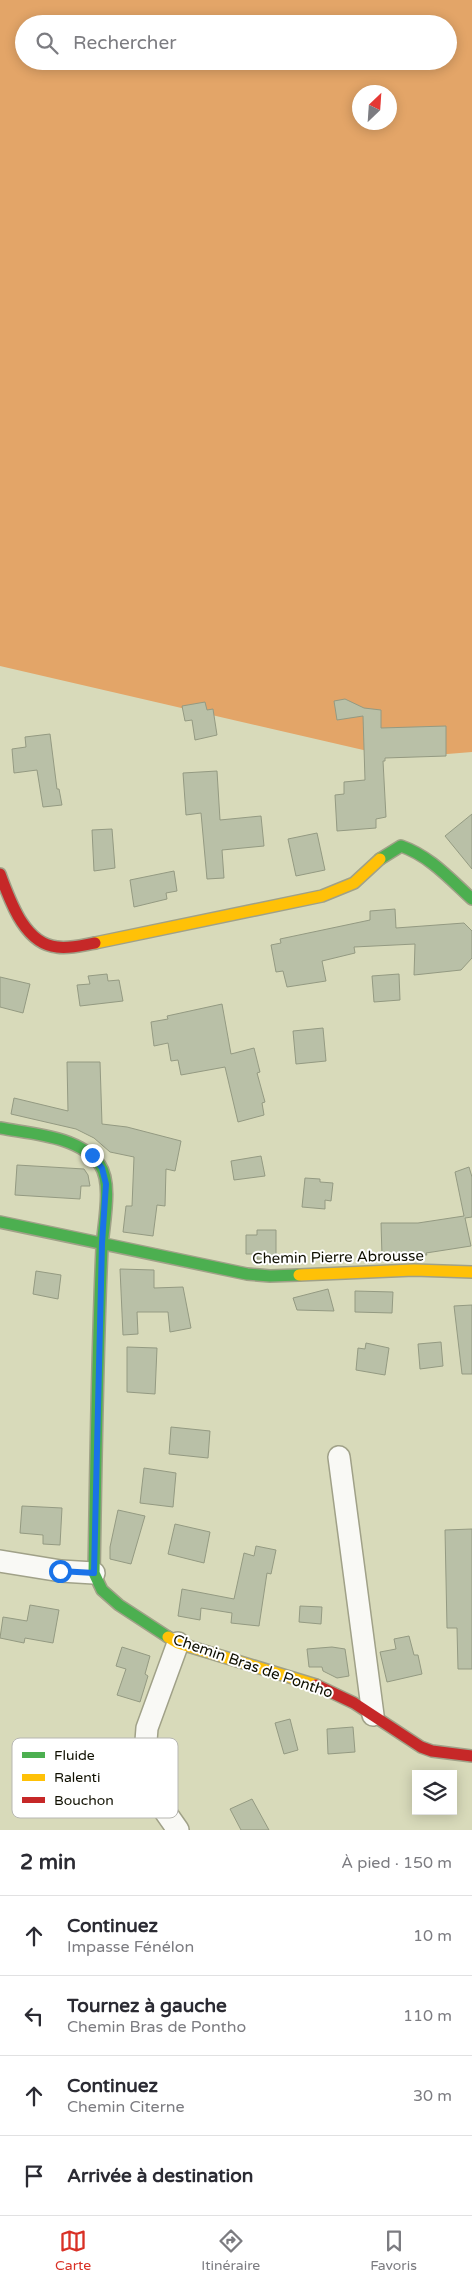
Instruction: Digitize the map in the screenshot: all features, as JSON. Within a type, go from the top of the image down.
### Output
[{"type":"street","points":[[0,874],[24,925],[37,939],[54,947],[69,948],[322,896],[348,886],[383,856],[401,846],[412,848],[425,857],[472,899]]},
{"type":"street","points":[[0,1128],[64,1142],[92,1155],[102,1168],[106,1184],[102,1243],[94,1573],[60,1571],[0,1560]]},
{"type":"street","name":"Chemin Pierre Abrousse","points":[[0,1222],[247,1274],[270,1276],[414,1270],[472,1272]]},
{"type":"street","points":[[339,1457],[373,1715]]},
{"type":"street","name":"Chemin Bras de Pontho","points":[[94,1573],[102,1590],[120,1605],[178,1644],[318,1686],[354,1703],[411,1742],[432,1751],[472,1756]]},
{"type":"street","points":[[146,1738],[147,1728],[178,1644]]},
{"type":"street","points":[[170,1818],[178,1830]]},
{"type":"shaded area","points":[[0,0],[472,0],[472,752],[398,758],[0,666]]},
{"type":"building","points":[[345,699],[364,708],[381,710],[381,728],[446,726],[446,756],[385,758],[385,761],[383,761],[386,817],[376,819],[376,828],[337,831],[335,795],[344,794],[344,782],[365,780],[363,716],[337,720],[334,701]]},
{"type":"building","points":[[205,702],[207,710],[213,709],[217,735],[195,740],[192,720],[185,721],[182,706]]},
{"type":"building","points":[[50,734],[57,789],[59,789],[62,805],[43,807],[37,770],[14,773],[12,749],[26,747],[25,737]]},
{"type":"building","points":[[217,771],[220,820],[261,816],[264,846],[222,850],[224,878],[207,879],[201,813],[186,815],[183,773]]},
{"type":"building","points":[[472,814],[472,869],[445,836]]},
{"type":"building","points":[[112,829],[115,868],[94,871],[92,830]]},
{"type":"building","points":[[317,833],[325,870],[296,876],[288,839]]},
{"type":"building","points":[[174,871],[177,891],[166,893],[167,899],[134,907],[130,880]]},
{"type":"building","points":[[395,909],[396,928],[464,923],[472,931],[472,958],[461,970],[414,975],[415,944],[354,947],[355,953],[322,961],[326,981],[287,987],[283,971],[276,972],[271,945],[281,943],[280,939],[370,920],[370,911]]},
{"type":"building","points":[[107,974],[108,981],[119,980],[123,1001],[80,1006],[77,985],[90,984],[88,976]]},
{"type":"building","points":[[399,974],[400,1000],[374,1002],[372,976]]},
{"type":"building","points":[[0,977],[30,984],[23,1013],[0,1007]]},
{"type":"building","points":[[222,1004],[231,1054],[254,1048],[260,1072],[257,1073],[265,1102],[262,1103],[264,1115],[238,1122],[225,1067],[181,1075],[178,1060],[171,1061],[168,1043],[154,1046],[151,1022],[168,1019],[167,1016]]},
{"type":"building","points":[[323,1028],[326,1061],[296,1064],[293,1031]]},
{"type":"building","points":[[67,1062],[100,1062],[102,1124],[127,1127],[181,1141],[175,1171],[166,1169],[165,1206],[157,1205],[153,1236],[123,1232],[126,1206],[132,1206],[134,1157],[110,1152],[94,1138],[76,1129],[11,1114],[14,1098],[68,1111]]},
{"type":"building","points":[[261,1156],[265,1176],[234,1180],[231,1161]]},
{"type":"building","points":[[17,1165],[84,1169],[88,1175],[90,1186],[81,1186],[80,1199],[15,1195]]},
{"type":"building","points":[[469,1167],[472,1177],[472,1217],[465,1218],[471,1246],[426,1253],[427,1255],[382,1256],[381,1223],[418,1223],[464,1216],[455,1172]]},
{"type":"building","points":[[305,1178],[320,1179],[320,1182],[333,1183],[331,1201],[325,1200],[325,1209],[302,1207]]},
{"type":"building","points":[[257,1230],[276,1230],[276,1259],[257,1259],[257,1254],[246,1254],[246,1235],[257,1235]]},
{"type":"building","points":[[120,1269],[154,1270],[154,1288],[183,1287],[191,1328],[170,1332],[168,1312],[137,1312],[138,1334],[123,1335]]},
{"type":"building","points":[[36,1271],[61,1275],[58,1299],[33,1294]]},
{"type":"building","points":[[328,1289],[334,1311],[297,1310],[293,1298]]},
{"type":"building","points":[[355,1291],[393,1292],[392,1313],[355,1312]]},
{"type":"building","points":[[472,1305],[472,1374],[462,1374],[454,1306]]},
{"type":"building","points":[[441,1342],[443,1366],[420,1369],[418,1344]]},
{"type":"building","points":[[366,1343],[389,1348],[385,1375],[356,1370],[358,1348],[365,1349]]},
{"type":"building","points":[[127,1347],[157,1348],[155,1394],[127,1392]]},
{"type":"building","points":[[171,1427],[210,1431],[208,1458],[169,1454]]},
{"type":"building","points":[[144,1468],[176,1473],[173,1507],[140,1503]]},
{"type":"building","points":[[22,1506],[62,1508],[60,1545],[43,1544],[43,1535],[20,1533]]},
{"type":"building","points":[[118,1510],[145,1516],[131,1564],[110,1559],[110,1547]]},
{"type":"building","points":[[175,1524],[210,1532],[204,1563],[168,1554]]},
{"type":"building","points":[[472,1529],[472,1669],[458,1669],[457,1628],[447,1628],[445,1530]]},
{"type":"building","points":[[256,1546],[276,1550],[271,1574],[267,1573],[259,1626],[231,1623],[232,1613],[201,1608],[200,1620],[178,1616],[182,1589],[234,1599],[244,1553],[254,1556]]},
{"type":"building","points":[[30,1605],[59,1610],[53,1643],[25,1638],[24,1643],[0,1638],[3,1617],[27,1621]]},
{"type":"building","points":[[300,1606],[322,1607],[321,1624],[299,1622]]},
{"type":"building","points":[[409,1636],[414,1655],[418,1655],[422,1674],[387,1682],[380,1652],[396,1649],[394,1639]]},
{"type":"building","points":[[122,1647],[150,1656],[145,1674],[148,1676],[140,1702],[117,1695],[126,1669],[116,1666]]},
{"type":"building","points":[[332,1647],[345,1649],[349,1676],[337,1678],[323,1671],[322,1667],[309,1667],[307,1649]]},
{"type":"building","points":[[290,1719],[298,1750],[284,1754],[275,1723]]},
{"type":"building","points":[[353,1727],[355,1752],[328,1754],[327,1729]]},
{"type":"building","points":[[252,1799],[269,1830],[241,1830],[230,1809]]},
{"type":"traffic: fast","points":[[380,859],[401,846],[411,850],[439,869],[472,899]]},
{"type":"traffic: fast","points":[[0,1128],[68,1142],[91,1155],[104,1173],[107,1194],[102,1248],[99,1329],[94,1573],[102,1590],[119,1605],[168,1637]]},
{"type":"traffic: fast","points":[[0,1222],[247,1274],[270,1276],[299,1275]]},
{"type":"traffic: slow","points":[[95,943],[322,896],[354,883],[380,859]]},
{"type":"traffic: slow","points":[[299,1275],[414,1270],[472,1272]]},
{"type":"traffic: slow","points":[[168,1637],[178,1643],[316,1685]]},
{"type":"traffic: jam","points":[[0,874],[8,896],[20,919],[36,938],[45,944],[57,947],[95,943]]},
{"type":"traffic: jam","points":[[316,1685],[354,1703],[421,1747],[432,1751],[472,1756]]},
{"type":"route","points":[[60,1571],[94,1573],[102,1243],[106,1184],[102,1168],[92,1155]]}]
